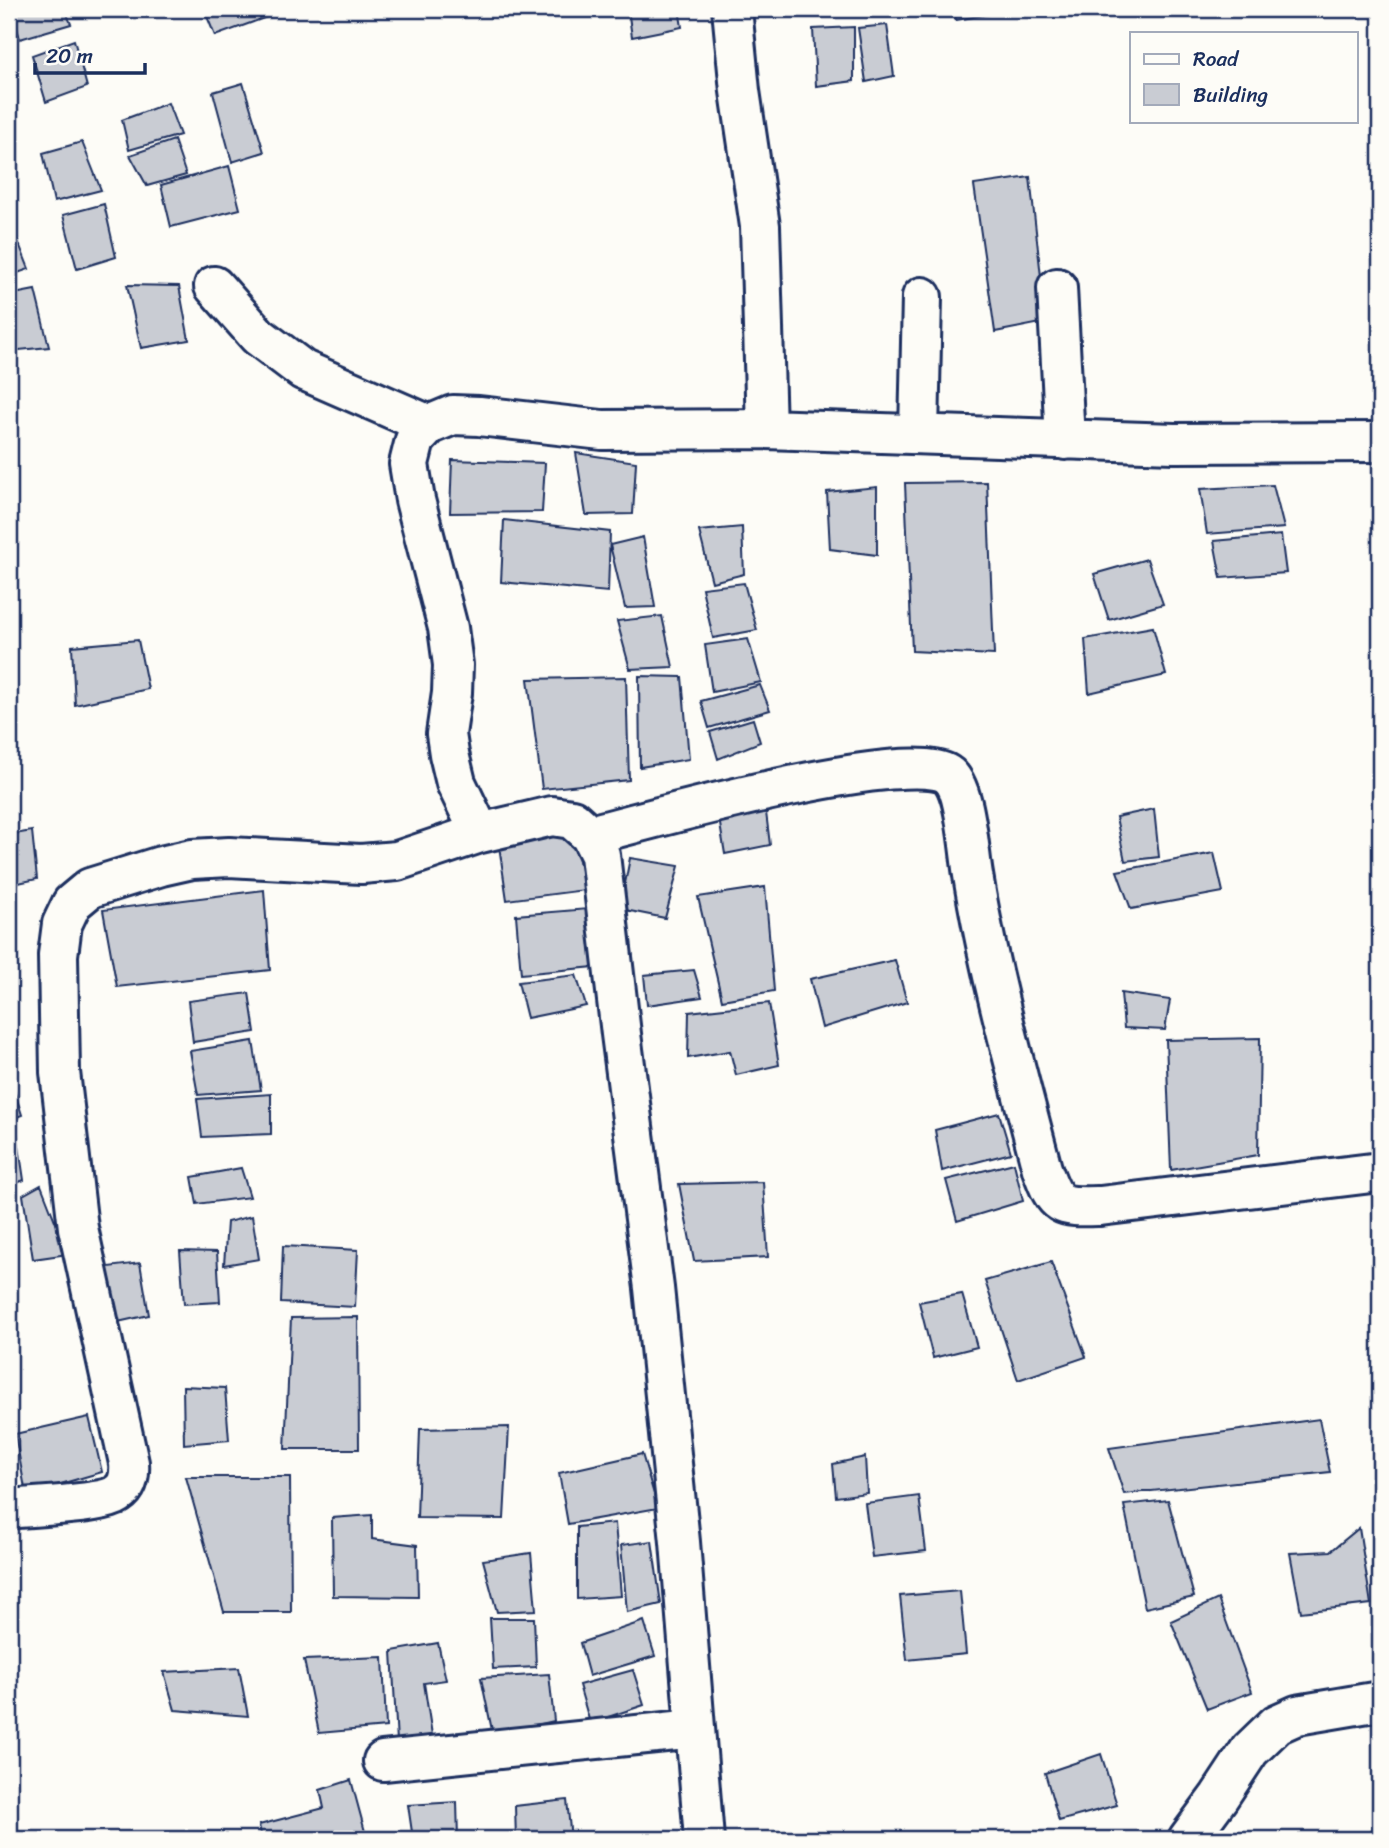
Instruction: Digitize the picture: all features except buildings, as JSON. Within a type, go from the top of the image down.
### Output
[{"type":"street","points":[[732,9],[740,91],[760,226],[766,429]]},
{"type":"street","points":[[214,286],[258,335],[303,370],[429,425]]},
{"type":"street","points":[[1057,289],[1065,439]]},
{"type":"street","points":[[919,434],[922,297]]},
{"type":"street","points":[[480,833],[456,783],[449,754],[446,734],[453,664],[448,628],[415,500],[409,464],[415,440],[429,425],[453,415],[602,430],[766,429],[1174,443],[1380,442]]},
{"type":"street","points":[[590,835],[722,800],[863,773],[936,768],[951,776],[960,794],[973,877],[1000,1002],[1042,1169],[1051,1193],[1061,1204],[1075,1207],[1100,1206],[1380,1172]]},
{"type":"street","points":[[9,1508],[114,1496],[125,1487],[130,1477],[78,1228],[60,1072],[58,955],[62,923],[72,903],[90,888],[192,859],[229,857],[362,864],[397,861],[480,833],[552,816],[572,819],[590,835],[600,855],[654,1288],[680,1542],[704,1839]]},
{"type":"street","points":[[1188,1839],[1250,1750],[1277,1724],[1297,1715],[1380,1701]]},
{"type":"street","points":[[383,1761],[695,1729]]}]
